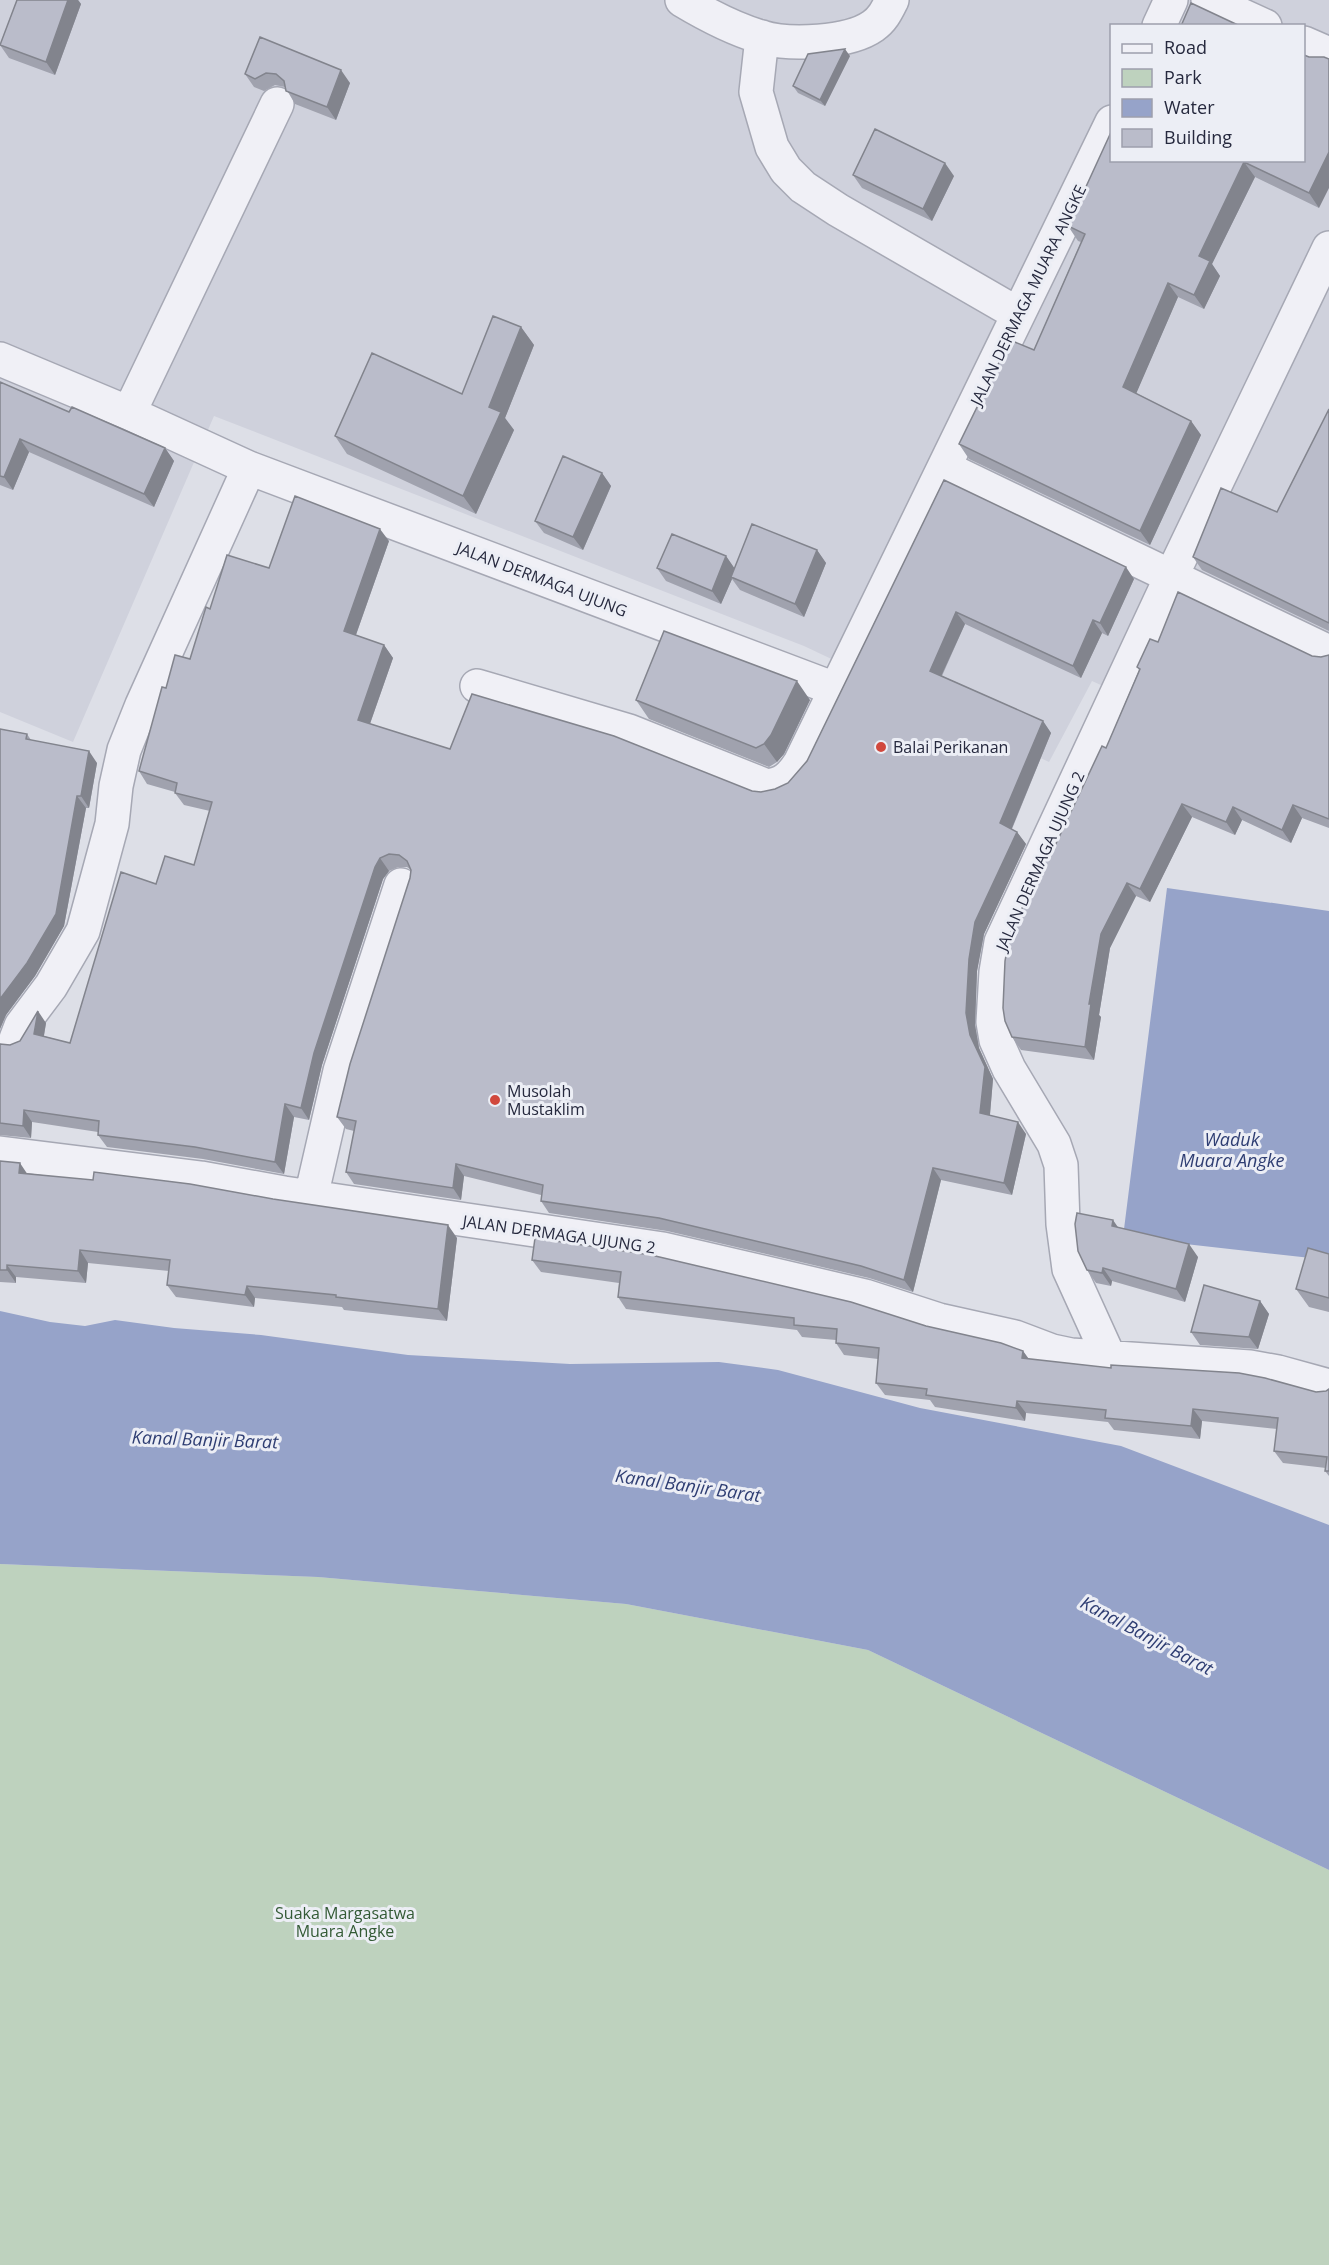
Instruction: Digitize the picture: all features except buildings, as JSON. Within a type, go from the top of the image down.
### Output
[{"type":"street","points":[[682,0],[707,15],[762,37],[794,42],[848,36],[873,26],[883,17],[892,0]]},
{"type":"street","points":[[1160,24],[1171,0]]},
{"type":"street","points":[[1208,0],[1261,24]]},
{"type":"street","points":[[762,37],[756,92],[772,147],[786,170],[803,187],[838,210],[1018,314]]},
{"type":"street","points":[[1305,43],[1329,54]]},
{"type":"street","points":[[129,413],[277,104]]},
{"type":"street","name":"JALAN DERMAGA MUARA ANGKE","points":[[945,468],[1110,126]]},
{"type":"street","name":"JALAN DERMAGA UJUNG 2","points":[[1109,1357],[1069,1269],[1063,1224],[1061,1164],[1054,1144],[1009,1069],[996,1040],[993,1022],[996,972],[1001,942],[1172,575],[1329,248]]},
{"type":"street","points":[[0,359],[129,413],[249,468],[124,750],[116,786],[112,824],[83,931],[51,986],[21,1026],[16,1040]]},
{"type":"street","name":"JALAN DERMAGA UJUNG","points":[[249,468],[835,689]]},
{"type":"street","points":[[477,686],[629,731],[767,786],[786,781],[793,773],[945,468],[1329,652]]},
{"type":"street","points":[[311,1197],[340,1071],[401,885]]},
{"type":"street","name":"JALAN DERMAGA UJUNG 2","points":[[0,1153],[201,1178],[311,1197],[663,1250],[865,1296],[939,1320],[1015,1337],[1052,1351],[1071,1355],[1250,1367],[1329,1386]]},
{"type":"shaded area","points":[[0,0],[1329,0],[1329,643],[1178,720],[1092,681],[1049,762],[804,646],[214,416],[73,742],[0,712]]},
{"type":"green space","name":"Suaka Margasatwa Muara Angke","points":[[0,1564],[318,1577],[626,1604],[868,1650],[1329,1870],[1329,2265],[0,2265]]},
{"type":"water","name":"Waduk Muara Angke","points":[[1167,888],[1329,911],[1329,1260],[1123,1237]]},
{"type":"water","name":"Kanal Banjir Barat","points":[[0,1311],[50,1322],[85,1326],[115,1320],[174,1328],[261,1335],[408,1355],[570,1364],[719,1362],[778,1370],[920,1408],[1121,1446],[1329,1525],[1329,1870],[868,1650],[626,1604],[318,1577],[0,1564]]},
{"type":"place","name":"Balai Perikanan","points":[[881,747]]},
{"type":"place","name":"Musolah Mustaklim","points":[[495,1100]]}]
